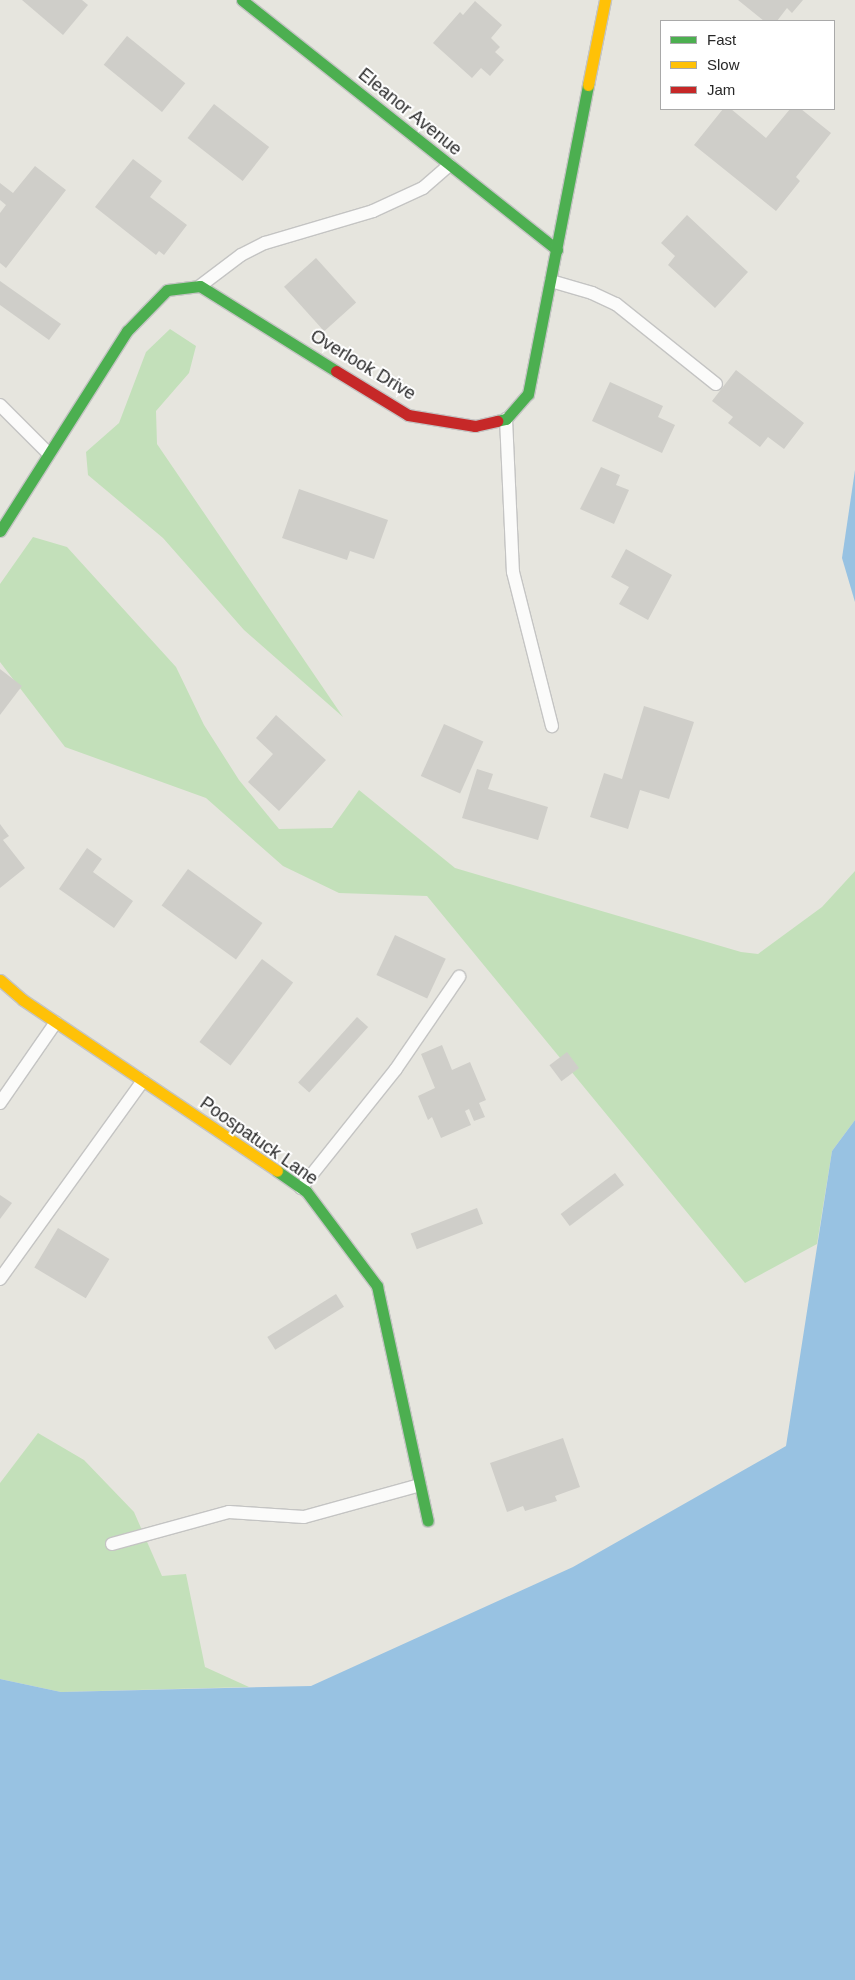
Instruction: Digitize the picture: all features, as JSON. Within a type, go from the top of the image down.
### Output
[{"type":"street","name":"Eleanor Avenue","points":[[242,0],[557,250]]},
{"type":"street","points":[[506,420],[528,394],[605,0]]},
{"type":"street","points":[[0,531],[127,331],[167,290],[200,286]]},
{"type":"street","name":"Overlook Drive","points":[[200,286],[408,415],[475,426],[506,420]]},
{"type":"street","name":"Poospatuck Lane","points":[[0,980],[56,1022],[301,1188],[377,1286],[428,1521]]},
{"type":"lane","points":[[200,286],[241,255],[265,243],[373,211],[423,188],[450,165]]},
{"type":"lane","points":[[551,281],[592,293],[616,304],[716,384]]},
{"type":"lane","points":[[0,405],[49,454]]},
{"type":"lane","points":[[506,420],[513,572],[552,726]]},
{"type":"lane","points":[[301,1188],[396,1069],[460,977]]},
{"type":"lane","points":[[0,1103],[56,1022]]},
{"type":"lane","points":[[0,1279],[143,1081]]},
{"type":"lane","points":[[112,1544],[229,1512],[304,1517],[420,1485]]},
{"type":"green space","points":[[170,329],[196,346],[189,373],[156,411],[157,444],[343,717],[244,630],[163,538],[88,475],[86,452],[119,423],[146,352]]},
{"type":"green space","points":[[33,537],[67,547],[176,667],[204,725],[239,780],[279,829],[332,828],[359,790],[455,868],[741,952],[758,954],[822,907],[855,871],[855,1120],[832,1151],[817,1244],[745,1283],[427,896],[339,893],[283,866],[206,798],[65,747],[0,662],[0,584]]},
{"type":"green space","points":[[38,1433],[84,1460],[134,1512],[162,1576],[186,1574],[205,1667],[249,1687],[61,1692],[0,1679],[0,1483]]},
{"type":"water","points":[[855,470],[855,602],[842,558]]},
{"type":"water","points":[[855,1120],[855,1980],[0,1980],[0,1679],[61,1692],[311,1686],[573,1567],[786,1446],[832,1151]]},
{"type":"building","points":[[22,0],[82,0],[88,5],[63,35]]},
{"type":"building","points":[[738,0],[803,0],[792,13],[787,8],[778,20],[763,20]]},
{"type":"building","points":[[475,1],[502,25],[491,38],[500,47],[495,52],[504,60],[490,76],[481,68],[472,78],[433,43],[460,12],[463,15]]},
{"type":"building","points":[[127,36],[185,83],[162,112],[104,65]]},
{"type":"building","points":[[214,104],[269,147],[243,181],[188,138]]},
{"type":"building","points":[[722,110],[732,110],[766,138],[789,110],[802,110],[831,133],[796,177],[800,181],[776,211],[694,145]]},
{"type":"building","points":[[133,159],[162,181],[150,197],[187,225],[164,255],[159,251],[156,255],[95,207]]},
{"type":"building","points":[[35,166],[66,190],[6,268],[0,263],[0,213],[6,205],[0,200],[0,183],[13,193]]},
{"type":"building","points":[[687,215],[748,272],[715,308],[668,265],[675,256],[661,243]]},
{"type":"building","points":[[316,258],[356,303],[324,331],[284,287]]},
{"type":"building","points":[[0,281],[61,324],[49,340],[0,305]]},
{"type":"building","points":[[736,370],[804,423],[784,449],[768,437],[760,447],[728,423],[733,417],[712,401]]},
{"type":"building","points":[[610,382],[663,406],[658,417],[675,425],[662,453],[592,421]]},
{"type":"building","points":[[601,467],[620,475],[616,485],[629,490],[614,524],[580,509]]},
{"type":"building","points":[[299,489],[388,520],[374,559],[350,551],[347,560],[282,538]]},
{"type":"building","points":[[626,549],[672,575],[648,620],[619,604],[629,587],[611,577]]},
{"type":"building","points":[[0,669],[22,686],[0,715]]},
{"type":"building","points":[[644,706],[694,722],[669,799],[640,790],[628,829],[590,817],[604,773],[622,779]]},
{"type":"building","points":[[276,715],[326,760],[279,811],[248,782],[273,754],[256,738]]},
{"type":"building","points":[[444,724],[483,741],[460,794],[421,776]]},
{"type":"building","points":[[477,769],[493,774],[488,789],[548,807],[538,840],[462,818]]},
{"type":"building","points":[[0,824],[9,836],[3,840],[25,868],[0,888]]},
{"type":"building","points":[[87,848],[102,859],[93,872],[133,901],[114,928],[59,889]]},
{"type":"building","points":[[188,869],[262,923],[236,959],[162,905]]},
{"type":"building","points":[[395,935],[446,959],[427,999],[376,975]]},
{"type":"building","points":[[262,959],[293,982],[231,1066],[199,1042]]},
{"type":"building","points":[[357,1017],[368,1027],[309,1092],[298,1082]]},
{"type":"building","points":[[442,1045],[452,1070],[470,1062],[486,1100],[479,1103],[485,1117],[474,1121],[469,1109],[465,1111],[471,1125],[441,1138],[432,1117],[428,1120],[418,1096],[435,1088],[421,1054]]},
{"type":"building","points":[[567,1052],[579,1068],[561,1081],[549,1065]]},
{"type":"building","points":[[615,1173],[624,1185],[570,1226],[561,1214]]},
{"type":"building","points":[[0,1195],[12,1203],[0,1219]]},
{"type":"building","points":[[477,1208],[483,1224],[417,1249],[411,1233]]},
{"type":"building","points":[[58,1228],[109,1259],[86,1298],[34,1267]]},
{"type":"building","points":[[336,1294],[344,1307],[275,1350],[267,1337]]},
{"type":"building","points":[[563,1438],[580,1487],[555,1496],[557,1501],[525,1511],[523,1506],[507,1512],[490,1463]]},
{"type":"traffic: fast","points":[[242,0],[557,250]]},
{"type":"traffic: fast","points":[[497,421],[506,419],[528,394],[588,85]]},
{"type":"traffic: fast","points":[[0,531],[127,331],[167,290],[200,286],[336,371]]},
{"type":"traffic: fast","points":[[277,1171],[306,1191],[377,1286],[428,1521]]},
{"type":"traffic: slow","points":[[588,85],[605,0]]},
{"type":"traffic: slow","points":[[0,980],[23,1000],[277,1171]]},
{"type":"traffic: jam","points":[[336,371],[408,415],[475,426],[497,421]]}]
